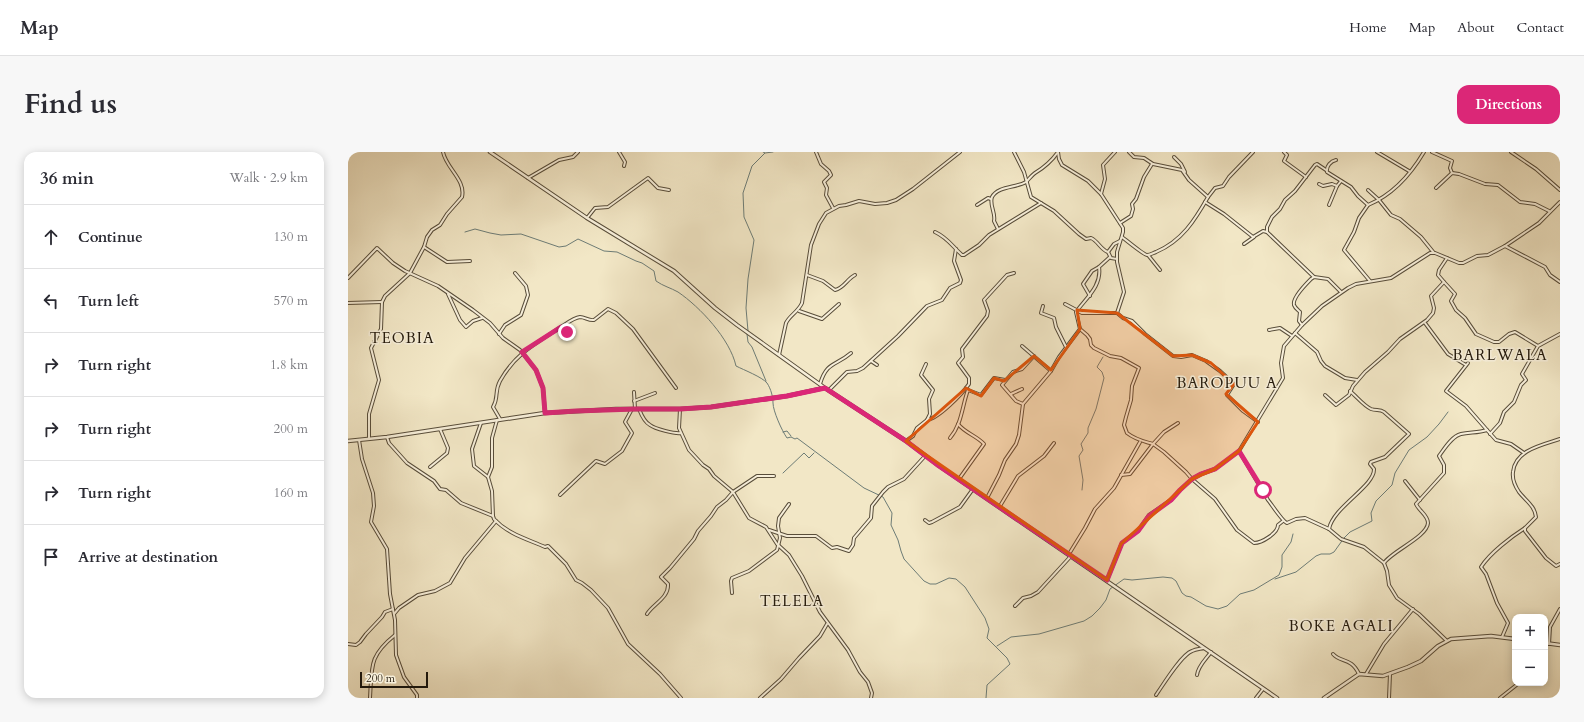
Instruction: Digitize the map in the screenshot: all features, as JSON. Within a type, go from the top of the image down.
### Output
[{"type":"street","points":[[369,440],[369,414],[379,380],[371,348],[381,329],[382,302],[385,296],[410,273],[424,247],[427,237],[432,230],[440,224],[462,197],[462,186],[447,164],[443,152]]},
{"type":"street","points":[[490,152],[587,218],[674,271],[726,316],[825,388],[906,441],[958,479],[1000,506],[1277,698]]},
{"type":"street","points":[[528,178],[559,160],[573,157],[578,152]]},
{"type":"street","points":[[619,152],[625,162],[624,166]]},
{"type":"street","points":[[816,152],[821,164],[829,170],[831,175],[824,182],[827,188],[826,195],[833,208]]},
{"type":"street","points":[[780,356],[788,318],[798,311],[805,294],[810,252],[814,238],[824,215],[833,208],[859,201],[875,204],[887,203],[896,200],[913,189],[960,152]]},
{"type":"street","points":[[1014,152],[1030,188],[1031,197],[1054,211],[1086,239],[1093,239],[1105,251],[1108,252],[1110,257],[1117,259]]},
{"type":"street","points":[[998,229],[994,221],[995,217],[991,204],[991,199],[994,195],[1001,190],[1026,181],[1033,174],[1048,165],[1058,152]]},
{"type":"street","points":[[1058,152],[1062,165],[1088,181],[1101,194],[1123,228],[1122,237],[1117,252],[1117,259],[1124,292],[1117,314]]},
{"type":"street","points":[[1101,194],[1105,178],[1103,166],[1115,152]]},
{"type":"street","points":[[1129,152],[1134,157],[1144,158],[1153,164],[1179,169],[1185,173]]},
{"type":"street","points":[[1147,255],[1162,250],[1182,236],[1192,224],[1215,188],[1223,186],[1229,177],[1253,152]]},
{"type":"street","points":[[1284,152],[1287,155],[1284,161],[1306,177]]},
{"type":"street","points":[[1377,152],[1410,171]]},
{"type":"street","points":[[1370,282],[1344,250],[1362,212],[1368,205],[1379,200],[1395,188],[1424,152]]},
{"type":"street","points":[[1432,152],[1452,161],[1453,163],[1450,168],[1452,173]]},
{"type":"street","points":[[1511,152],[1536,169],[1560,190]]},
{"type":"street","points":[[1174,157],[1181,164],[1189,180],[1208,197]]},
{"type":"street","points":[[1326,170],[1330,163],[1336,160]]},
{"type":"street","points":[[1120,223],[1131,216],[1132,204],[1136,199],[1144,177],[1153,164]]},
{"type":"street","points":[[1267,232],[1267,227],[1272,217],[1285,200],[1295,191],[1314,165],[1317,164],[1341,182],[1351,187],[1368,205]]},
{"type":"street","points":[[1436,188],[1452,173]]},
{"type":"street","points":[[1452,173],[1459,174],[1485,184],[1498,185],[1520,202],[1535,204],[1549,211]]},
{"type":"street","points":[[587,218],[595,208],[608,207],[648,178],[658,188],[669,190]]},
{"type":"street","points":[[1329,204],[1337,186],[1341,182]]},
{"type":"street","points":[[1320,184],[1322,186],[1332,184],[1337,186]]},
{"type":"street","points":[[1368,190],[1379,200],[1389,213],[1412,229],[1435,254]]},
{"type":"street","points":[[977,205],[988,198],[991,199]]},
{"type":"street","points":[[1205,202],[1224,214],[1250,235],[1255,237]]},
{"type":"street","points":[[1107,580],[1122,543],[1138,531],[1149,516],[1171,500],[1192,479],[1215,469],[1239,451],[1258,422],[1283,378],[1281,363],[1284,346],[1302,325],[1322,306],[1340,292],[1356,284],[1395,277],[1428,254],[1435,254],[1454,262],[1463,263],[1477,256],[1488,255],[1505,246],[1538,223],[1560,202]]},
{"type":"street","points":[[935,232],[949,240],[962,255],[964,255],[979,245],[983,239],[1041,203]]},
{"type":"street","points":[[1244,244],[1249,242],[1262,231],[1267,232],[1314,277],[1328,279],[1340,292]]},
{"type":"street","points":[[1122,237],[1147,255],[1160,270]]},
{"type":"street","points":[[1108,252],[1114,244],[1120,240]]},
{"type":"street","points":[[1505,246],[1545,267],[1550,275],[1560,282]]},
{"type":"street","points":[[424,247],[447,262],[470,261]]},
{"type":"street","points":[[348,278],[377,248],[393,263],[438,286],[491,325],[499,334],[522,352],[536,370],[543,388],[545,413]]},
{"type":"street","points":[[829,390],[847,372],[859,370],[871,361],[927,306],[932,303],[940,302],[950,288],[960,283],[961,280],[954,261],[956,249]]},
{"type":"street","points":[[1090,297],[1083,284],[1092,271],[1110,257]]},
{"type":"street","points":[[1447,258],[1439,270],[1438,275],[1455,294],[1452,301],[1456,310],[1465,318],[1477,335],[1494,342],[1499,342],[1510,333],[1515,332],[1538,346]]},
{"type":"street","points":[[987,498],[1005,460],[1016,444],[1019,435],[1023,404],[1051,371],[1080,329],[1080,323],[1076,316],[1077,310],[1093,293],[1099,276],[1099,266]]},
{"type":"street","points":[[499,334],[503,327],[521,315],[528,295],[526,286],[515,273]]},
{"type":"street","points":[[906,441],[913,436],[917,428],[946,408],[969,384],[969,378],[958,363],[963,357],[962,349],[987,316],[988,311],[984,300],[1007,274],[1014,273]]},
{"type":"street","points":[[807,275],[823,280],[835,290],[838,290],[849,278],[855,275]]},
{"type":"street","points":[[1302,325],[1299,320],[1300,312],[1295,307],[1294,302],[1298,293],[1314,277]]},
{"type":"street","points":[[1325,395],[1336,405],[1348,396],[1357,380],[1400,339],[1425,323],[1433,313],[1434,308],[1431,296],[1444,282]]},
{"type":"street","points":[[448,293],[460,320],[466,327],[473,321],[482,318]]},
{"type":"street","points":[[348,303],[382,302]]},
{"type":"street","points":[[798,311],[822,319],[839,304]]},
{"type":"street","points":[[1065,304],[1090,314],[1109,312],[1117,314],[1132,321],[1145,334],[1173,356],[1181,357],[1192,355],[1211,363],[1234,384],[1227,395],[1243,411],[1258,422]]},
{"type":"street","points":[[1043,306],[1041,313],[1054,318],[1056,327],[1066,348]]},
{"type":"street","points":[[488,477],[492,467],[492,438],[499,420],[493,407],[497,399],[496,388],[512,363],[522,352],[578,318],[594,320],[608,308],[616,313],[633,329],[676,388]]},
{"type":"street","points":[[1425,323],[1448,354],[1467,364],[1446,391],[1466,406],[1498,442],[1511,444],[1524,453]]},
{"type":"street","points":[[561,327],[567,332]]},
{"type":"street","points":[[1269,330],[1280,328],[1292,336]]},
{"type":"street","points":[[1080,329],[1090,339],[1091,345],[1094,348],[1110,356],[1121,358],[1139,368],[1132,386],[1131,400],[1124,425],[1127,433],[1140,442],[1153,444],[1186,472],[1215,499],[1237,530],[1254,543],[1259,543],[1276,532],[1278,525],[1283,522],[1287,523],[1296,519],[1305,518],[1329,529],[1340,539],[1364,548],[1384,563],[1391,590],[1401,601],[1413,609],[1447,641]]},
{"type":"street","points":[[1295,333],[1318,352],[1320,361],[1325,366],[1345,378],[1357,380]]},
{"type":"street","points":[[1490,434],[1500,423],[1504,412],[1514,402],[1521,385],[1526,380],[1522,374],[1538,346],[1560,334]]},
{"type":"street","points":[[1022,346],[1051,371]]},
{"type":"street","points":[[820,384],[823,375],[828,368],[851,353]]},
{"type":"street","points":[[1023,404],[1016,401],[1002,386],[1005,380],[1013,372],[1022,369],[1034,356]]},
{"type":"street","points":[[871,361],[877,365]]},
{"type":"street","points":[[926,364],[921,376],[932,387],[933,392],[929,399],[930,414],[927,420]]},
{"type":"street","points":[[966,388],[981,395],[994,378],[1005,380]]},
{"type":"street","points":[[348,441],[369,440],[545,413],[711,407],[825,388]]},
{"type":"street","points":[[1011,394],[1022,389]]},
{"type":"street","points":[[950,438],[954,433],[964,410],[968,390]]},
{"type":"street","points":[[1329,529],[1333,516],[1373,475],[1374,472],[1370,464],[1371,462],[1385,457],[1409,434],[1384,412],[1370,408],[1361,402],[1350,391]]},
{"type":"street","points":[[560,495],[596,461],[604,464],[623,451],[632,434],[625,422],[634,409],[634,392]]},
{"type":"street","points":[[634,401],[655,393]]},
{"type":"street","points":[[639,409],[644,419],[651,426],[674,433],[681,432]]},
{"type":"street","points":[[680,409],[679,427],[688,450],[709,469],[714,476],[733,492],[749,518],[754,522],[765,526],[779,545],[789,555],[798,568],[818,608],[848,650],[860,672],[868,682],[872,693],[872,698]]},
{"type":"street","points":[[482,423],[472,449],[474,466],[488,477],[492,491],[493,516],[496,521],[517,536],[524,537],[545,547],[548,546],[552,548],[566,564],[576,580],[591,590],[608,608],[628,644],[660,674],[682,698]]},
{"type":"street","points":[[1121,475],[1130,474],[1164,432],[1178,423]]},
{"type":"street","points":[[958,424],[965,431],[984,444],[958,479]]},
{"type":"street","points":[[430,467],[447,453],[448,448],[440,429]]},
{"type":"street","points":[[1384,563],[1425,531],[1428,523],[1427,520],[1416,504],[1444,473],[1445,467],[1439,456],[1451,441],[1461,434],[1487,430]]},
{"type":"street","points":[[387,437],[389,443],[406,463],[434,481],[440,489],[446,490],[461,503],[493,516]]},
{"type":"street","points":[[1502,637],[1508,622],[1497,603],[1486,574],[1481,567],[1486,559],[1534,520],[1536,514],[1528,500],[1518,491],[1513,482],[1512,475],[1514,465],[1524,453],[1560,439]]},
{"type":"street","points":[[359,440],[362,459],[373,493],[374,506],[371,522],[387,549],[390,594],[394,614],[396,655],[404,677],[417,695],[417,698]]},
{"type":"street","points":[[1015,606],[1023,598],[1038,592],[1070,555],[1095,509],[1114,488],[1140,442]]},
{"type":"street","points":[[1000,506],[1018,476],[1044,456],[1054,443]]},
{"type":"street","points":[[1239,451],[1283,522]]},
{"type":"street","points":[[769,530],[787,536],[816,536],[830,547],[836,547],[849,551],[852,548],[854,538],[870,518],[872,506],[883,492],[888,487],[904,479],[925,456]]},
{"type":"street","points":[[647,614],[660,602],[668,588],[668,584],[661,577],[694,539],[698,531],[711,516],[717,506],[726,500],[733,492],[757,476],[774,476]]},
{"type":"street","points":[[1405,482],[1420,500]]},
{"type":"street","points":[[925,520],[929,523],[932,522],[960,507],[973,489]]},
{"type":"street","points":[[732,593],[732,578],[748,572],[777,550],[780,538],[779,518],[789,504]]},
{"type":"street","points":[[394,614],[399,608],[418,595],[438,590],[450,583],[465,558],[496,521]]},
{"type":"street","points":[[1525,528],[1529,536],[1546,558],[1556,566],[1560,564]]},
{"type":"street","points":[[348,644],[356,645],[360,642],[385,612],[393,609]]},
{"type":"street","points":[[1366,674],[1384,644],[1413,609]]},
{"type":"street","points":[[1560,609],[1550,627],[1549,644],[1560,645]]},
{"type":"street","points":[[760,698],[781,679],[811,644],[820,636],[828,624]]},
{"type":"street","points":[[370,698],[372,666],[381,648],[395,635]]},
{"type":"street","points":[[1324,698],[1359,674],[1380,676],[1390,674],[1421,662],[1447,641],[1472,636],[1512,639]]},
{"type":"street","points":[[1156,695],[1180,661],[1188,653],[1206,648]]},
{"type":"street","points":[[1197,675],[1201,665],[1212,652]]},
{"type":"street","points":[[1333,654],[1336,657],[1350,662],[1359,674]]},
{"type":"street","points":[[1389,698],[1390,674]]},
{"type":"street","points":[[1500,698],[1515,686]]},
{"type":"street","points":[[1256,698],[1263,689]]},
{"type":"highlighted area","points":[[1077,310],[1117,313],[1173,356],[1192,355],[1211,363],[1234,384],[1226,394],[1258,422],[1239,451],[1215,469],[1192,479],[1121,544],[1107,580],[906,441],[966,388],[981,396],[994,378],[1004,381],[1034,356],[1051,370],[1080,329]]},
{"type":"waterway","points":[[748,331],[746,308],[748,279],[754,240],[744,217],[743,193],[752,166],[765,153],[763,152]]},
{"type":"waterway","points":[[765,153],[773,152]]},
{"type":"waterway","points":[[465,232],[475,229],[501,235],[521,234],[559,247],[566,246],[578,239],[604,251],[617,252],[642,263],[654,271],[656,281],[678,292],[696,306],[713,324],[728,345],[736,366],[757,376],[767,383],[772,393],[773,407],[776,416],[787,438],[797,438],[864,488],[883,497],[892,513],[891,525],[904,559],[924,581],[930,584],[936,584],[949,578],[956,579],[965,587],[985,618],[989,629],[987,638],[1007,658],[1010,664],[987,685],[986,698]]},
{"type":"waterway","points":[[747,334],[748,342],[752,347],[766,381]]},
{"type":"waterway","points":[[1082,490],[1083,480],[1079,456],[1083,450],[1081,444],[1088,433],[1088,428],[1096,409],[1104,378],[1102,372],[1097,367],[1103,357]]},
{"type":"waterway","points":[[1275,579],[1296,572],[1316,556],[1334,552],[1350,532],[1372,521],[1371,513],[1376,501],[1392,485],[1395,473],[1409,450],[1427,437],[1448,412]]},
{"type":"waterway","points":[[783,432],[787,431],[791,436]]},
{"type":"waterway","points":[[783,473],[804,453],[809,458],[814,453]]},
{"type":"waterway","points":[[997,646],[1011,637],[1039,634],[1084,621],[1100,608],[1106,600],[1110,589],[1124,579],[1172,578],[1176,581],[1182,593],[1186,596],[1191,597],[1206,606],[1218,609],[1227,606],[1240,594],[1254,590],[1279,575],[1282,567],[1282,555],[1291,542],[1293,534]]},
{"type":"district","name":"TEOBIA","points":[[402,338]]},
{"type":"district","name":"BARLWALA","points":[[1500,355]]},
{"type":"district","name":"BAROPUU A","points":[[1227,383]]},
{"type":"district","name":"TELELA","points":[[792,601]]},
{"type":"district","name":"BOKE AGALI","points":[[1341,626]]},
{"type":"route","points":[[567,332],[561,327],[522,352],[535,366],[543,388],[543,404],[545,413],[711,407],[787,396],[825,388],[896,436],[906,441],[939,466],[1107,580],[1122,543],[1138,531],[1149,516],[1171,500],[1192,479],[1215,469],[1239,451],[1263,490]]}]
